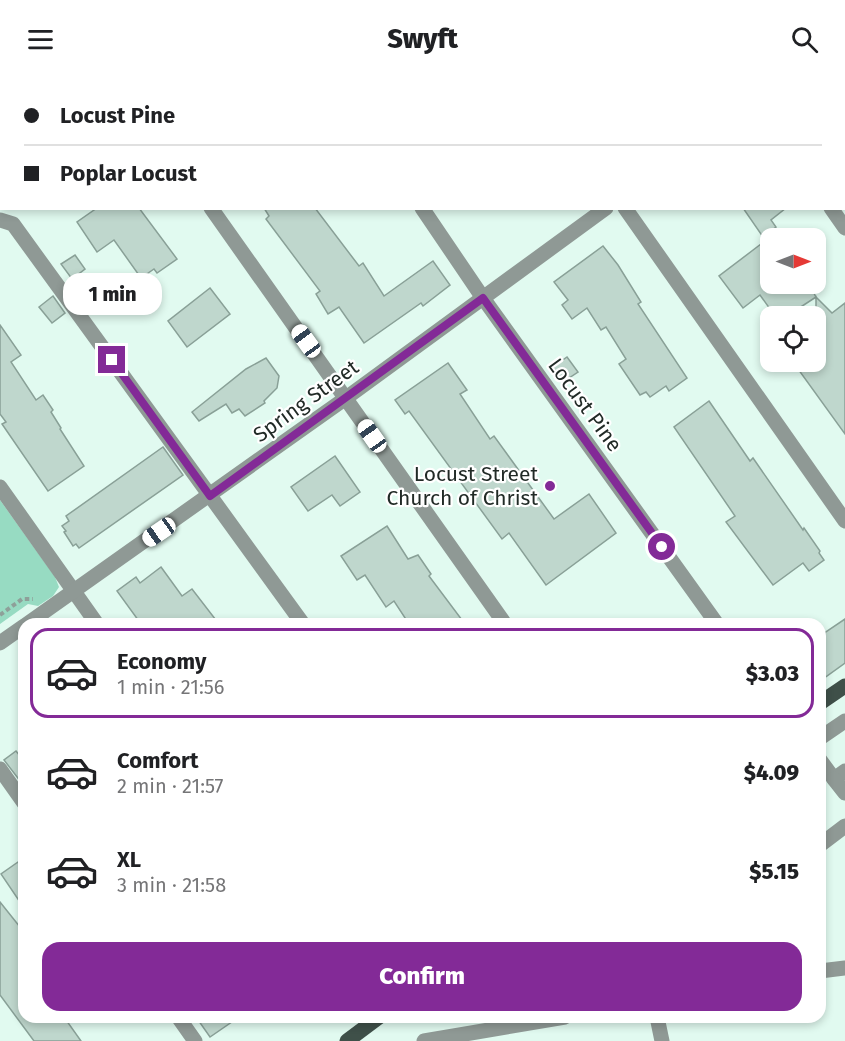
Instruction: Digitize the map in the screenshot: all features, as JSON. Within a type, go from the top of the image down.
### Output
[{"type":"main road","points":[[826,699],[845,686]]},
{"type":"main road","points":[[346,1041],[371,1023]]},
{"type":"street","points":[[212,210],[501,618]]},
{"type":"street","name":"Locust Pine","points":[[423,210],[483,298],[713,618]]},
{"type":"street","name":"Spring Street","points":[[36,618],[210,496],[603,210]]},
{"type":"street","points":[[626,210],[845,521]]},
{"type":"street","points":[[832,210],[845,228]]},
{"type":"street","points":[[0,220],[13,224],[299,618]]},
{"type":"street","points":[[0,487],[93,618]]},
{"type":"street","name":"Spring Street","points":[[0,643],[18,631]]},
{"type":"street","points":[[826,734],[845,721]]},
{"type":"street","points":[[826,765],[839,775],[845,793]]},
{"type":"street","points":[[0,769],[18,794]]},
{"type":"street","points":[[826,840],[845,826]]},
{"type":"street","points":[[826,970],[845,968]]},
{"type":"street","points":[[182,1023],[195,1041]]},
{"type":"street","points":[[424,1041],[530,1023]]},
{"type":"street","points":[[658,1023],[662,1041]]},
{"type":"path","points":[[0,615],[22,599],[37,600]]},
{"type":"green space","points":[[0,500],[55,577],[59,587],[53,596],[38,606],[28,604],[0,624]]},
{"type":"building","points":[[94,210],[140,210],[177,259],[157,273],[154,269],[141,278],[114,240],[97,252],[77,222]]},
{"type":"building","points":[[265,210],[317,210],[359,266],[363,263],[384,296],[433,261],[450,285],[423,306],[421,303],[364,343],[339,307],[328,314],[316,294],[320,291],[266,219],[269,216]]},
{"type":"building","points":[[744,210],[784,210],[771,220],[776,227],[760,228],[760,233]]},
{"type":"building","points":[[760,245],[760,294],[814,294],[816,297],[802,306],[768,306],[760,295],[743,308],[719,276]]},
{"type":"building","points":[[603,246],[618,265],[641,302],[638,304],[687,378],[669,391],[666,386],[650,397],[646,392],[640,395],[619,364],[626,359],[606,327],[601,330],[587,308],[572,319],[562,305],[568,300],[554,282]]},
{"type":"building","points":[[75,255],[85,269],[72,279],[61,264]]},
{"type":"building","points":[[210,288],[230,314],[187,347],[168,321]]},
{"type":"building","points":[[53,296],[65,313],[52,323],[39,307]]},
{"type":"building","points":[[816,297],[825,306],[816,306]]},
{"type":"building","points":[[845,303],[845,434],[800,372],[826,372],[826,307],[832,313]]},
{"type":"building","points":[[0,325],[21,355],[11,362],[36,400],[43,395],[53,410],[51,412],[60,429],[84,466],[48,491],[2,424],[6,422],[0,414]]},
{"type":"building","points":[[567,357],[578,372],[563,382],[553,367]]},
{"type":"building","points":[[266,358],[279,376],[277,388],[264,401],[265,403],[245,416],[239,409],[232,413],[226,404],[199,421],[192,412],[246,369]]},
{"type":"building","points":[[448,363],[467,390],[460,394],[490,439],[494,436],[554,519],[589,494],[616,533],[546,585],[509,533],[502,539],[409,411],[405,414],[395,400]]},
{"type":"building","points":[[709,401],[750,461],[753,458],[820,551],[824,560],[809,571],[803,563],[773,585],[726,522],[735,516],[674,427]]},
{"type":"building","points":[[163,447],[183,475],[79,548],[76,544],[73,546],[62,526],[69,521],[66,516]]},
{"type":"building","points":[[335,456],[360,492],[340,506],[332,495],[308,511],[291,487]]},
{"type":"building","points":[[387,526],[408,559],[418,555],[431,574],[429,576],[460,618],[405,618],[394,601],[386,607],[365,575],[357,580],[341,556]]},
{"type":"building","points":[[161,567],[182,596],[192,589],[214,618],[137,618],[117,591],[136,577],[140,583]]},
{"type":"building","points":[[845,619],[845,663],[826,677],[826,632]]},
{"type":"building","points":[[16,751],[18,754],[18,778],[4,760]]},
{"type":"building","points":[[18,862],[18,899],[1,874]]},
{"type":"building","points":[[0,902],[18,924],[18,1019],[0,995]]},
{"type":"building","points":[[21,1023],[68,1023],[81,1041],[34,1041]]},
{"type":"building","points":[[200,1023],[230,1023],[210,1037]]},
{"type":"place","name":"Locust Street Church of Christ","points":[[550,486]]},
{"type":"route","points":[[112,360],[210,496],[483,298],[662,547]]}]
